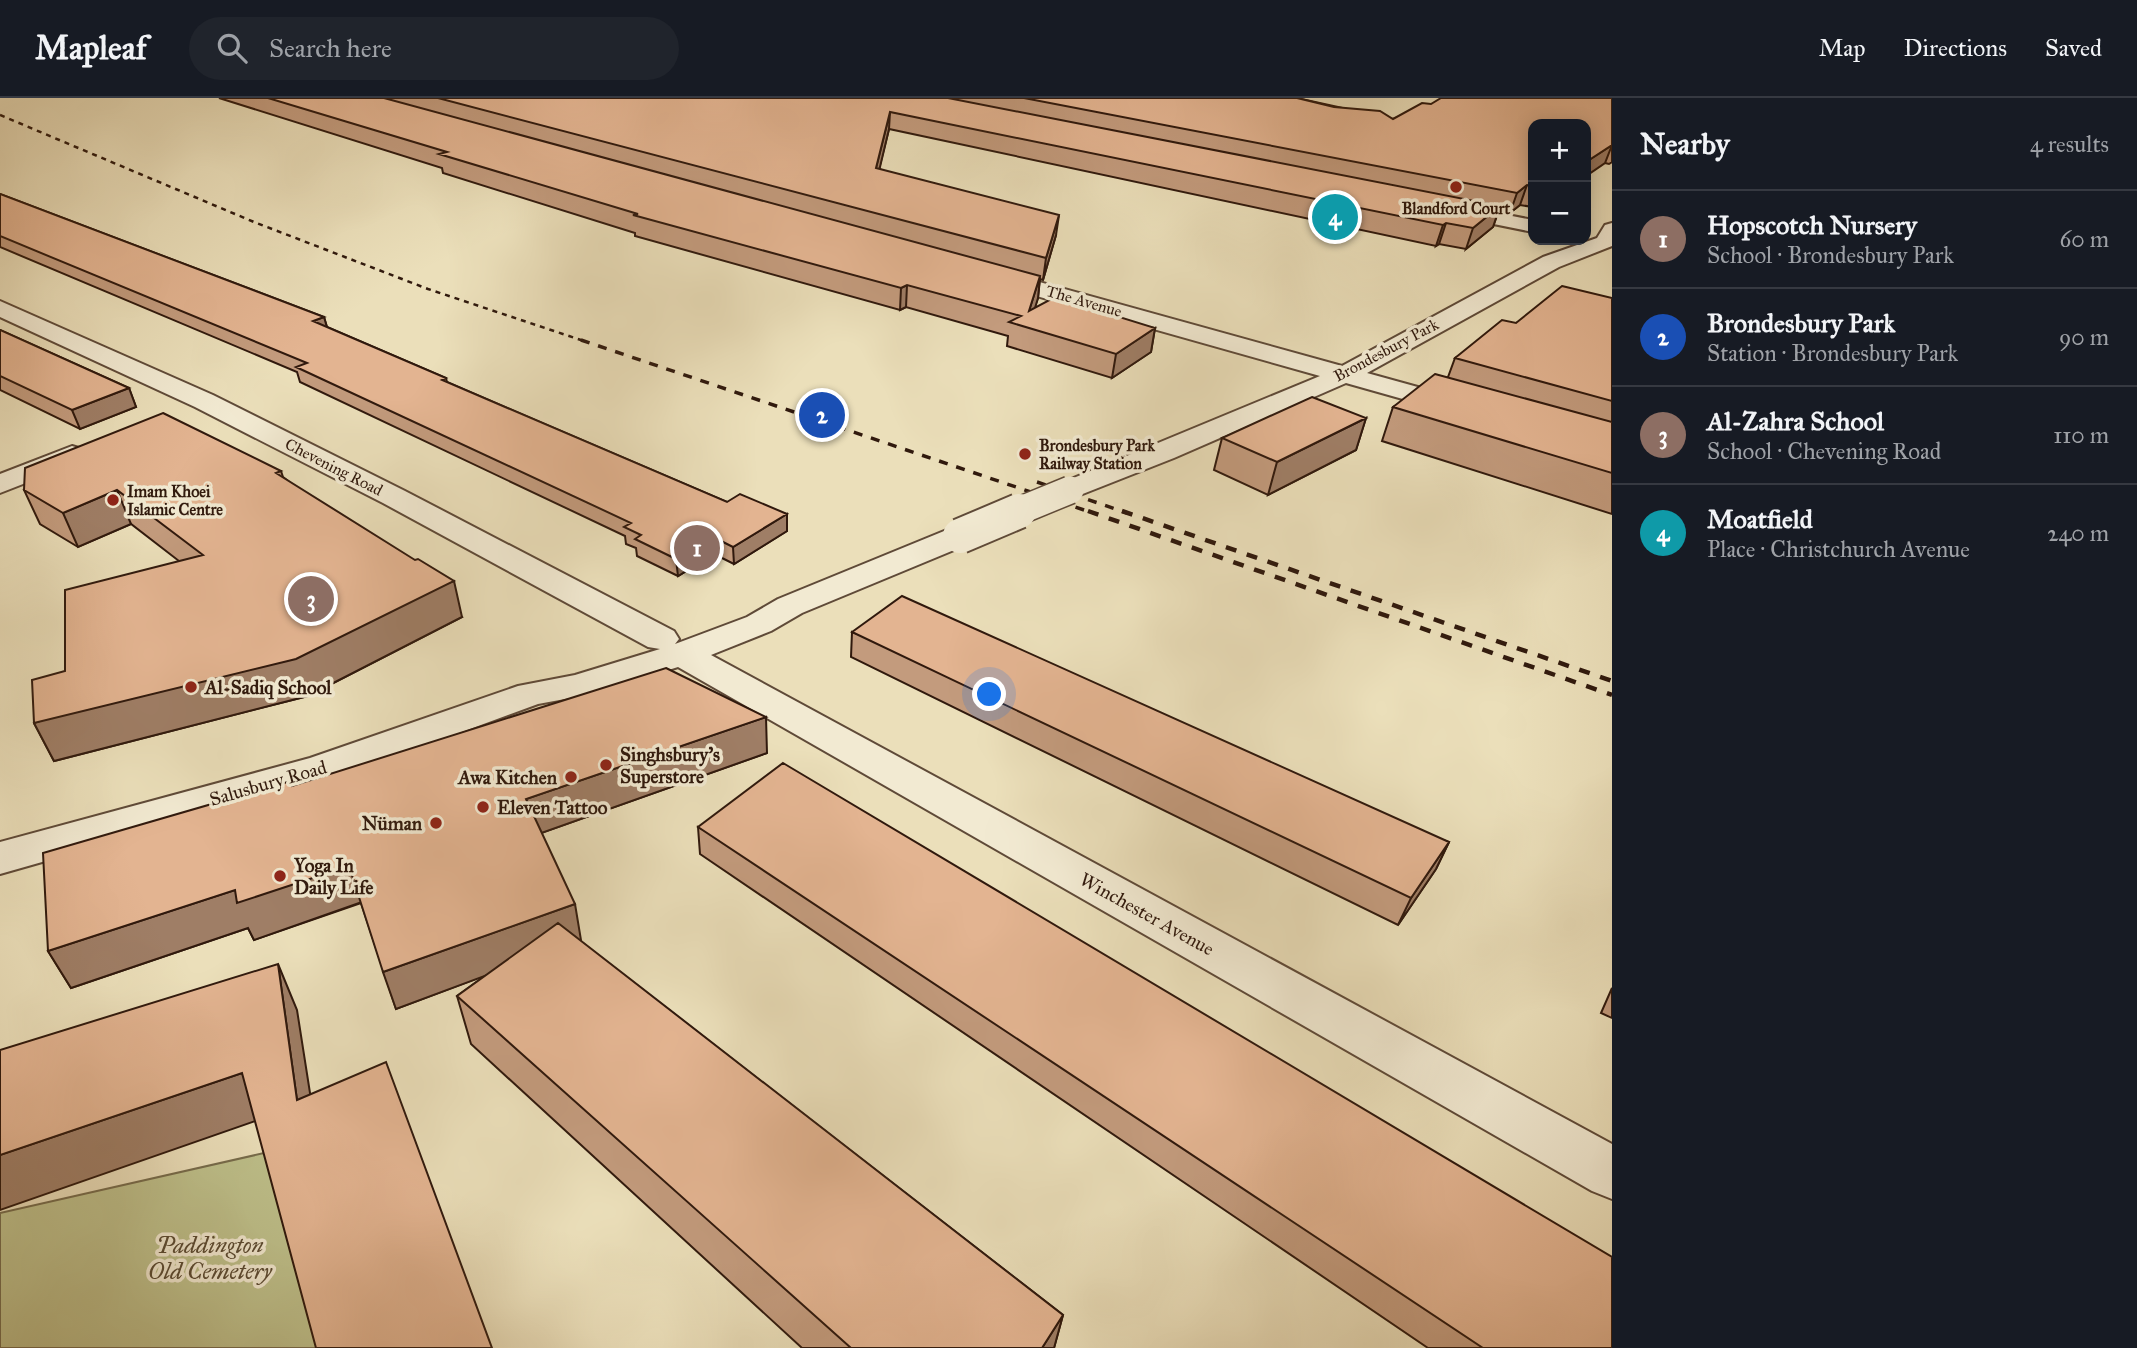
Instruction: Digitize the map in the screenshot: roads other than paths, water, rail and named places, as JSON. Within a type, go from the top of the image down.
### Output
[{"type":"street","points":[[1425,204],[1528,225]]},
{"type":"street","name":"Brondesbury Park","points":[[1591,233],[1610,235]]},
{"type":"street","name":"Brondesbury Park","points":[[671,646],[759,624],[790,606],[1346,374],[1551,262],[1610,235]]},
{"type":"street","name":"Brondesbury Park","points":[[1551,262],[1566,245]]},
{"type":"street","name":"The Avenue","points":[[963,267],[1492,416]]},
{"type":"street","name":"Chevening Road","points":[[0,308],[204,401],[394,497],[671,646]]},
{"type":"street","points":[[166,417],[204,401]]},
{"type":"street","points":[[0,484],[102,443]]},
{"type":"street","name":"Salusbury Road","points":[[0,858],[323,768],[531,694],[579,687],[671,646]]},
{"type":"street","name":"Winchester Avenue","points":[[671,646],[1612,1173]]},
{"type":"railway","points":[[0,115],[254,222],[428,289],[581,340]]},
{"type":"railway","points":[[581,340],[587,342]]},
{"type":"railway","points":[[581,340],[1093,513]]},
{"type":"railway","points":[[1037,482],[1127,513]]},
{"type":"railway","points":[[1088,511],[1612,695]]},
{"type":"railway","points":[[1122,511],[1612,681]]},
{"type":"place","name":"Blandford Court","points":[[1456,187]]},
{"type":"place","name":"Moatfield","points":[[1335,217]]},
{"type":"place","name":"Brondesbury Park","points":[[822,415]]},
{"type":"place","name":"Brondesbury Park Railway Station","points":[[1025,454]]},
{"type":"place","name":"Imam Khoei Islamic Centre","points":[[113,500]]},
{"type":"place","name":"Hopscotch Nursery","points":[[697,548]]},
{"type":"place","name":"Al-Zahra School","points":[[311,599]]},
{"type":"place","name":"Al-Sadiq School","points":[[191,687]]},
{"type":"place","name":"Singhsbury's Superstore","points":[[606,765]]},
{"type":"place","name":"Awa Kitchen","points":[[571,777]]},
{"type":"place","name":"Eleven Tattoo","points":[[483,807]]},
{"type":"place","name":"Nüman","points":[[436,823]]},
{"type":"place","name":"Yoga In Daily Life","points":[[280,876]]},
{"type":"park label","name":"Paddington Old Cemetery","points":[[210,1258]]}]
